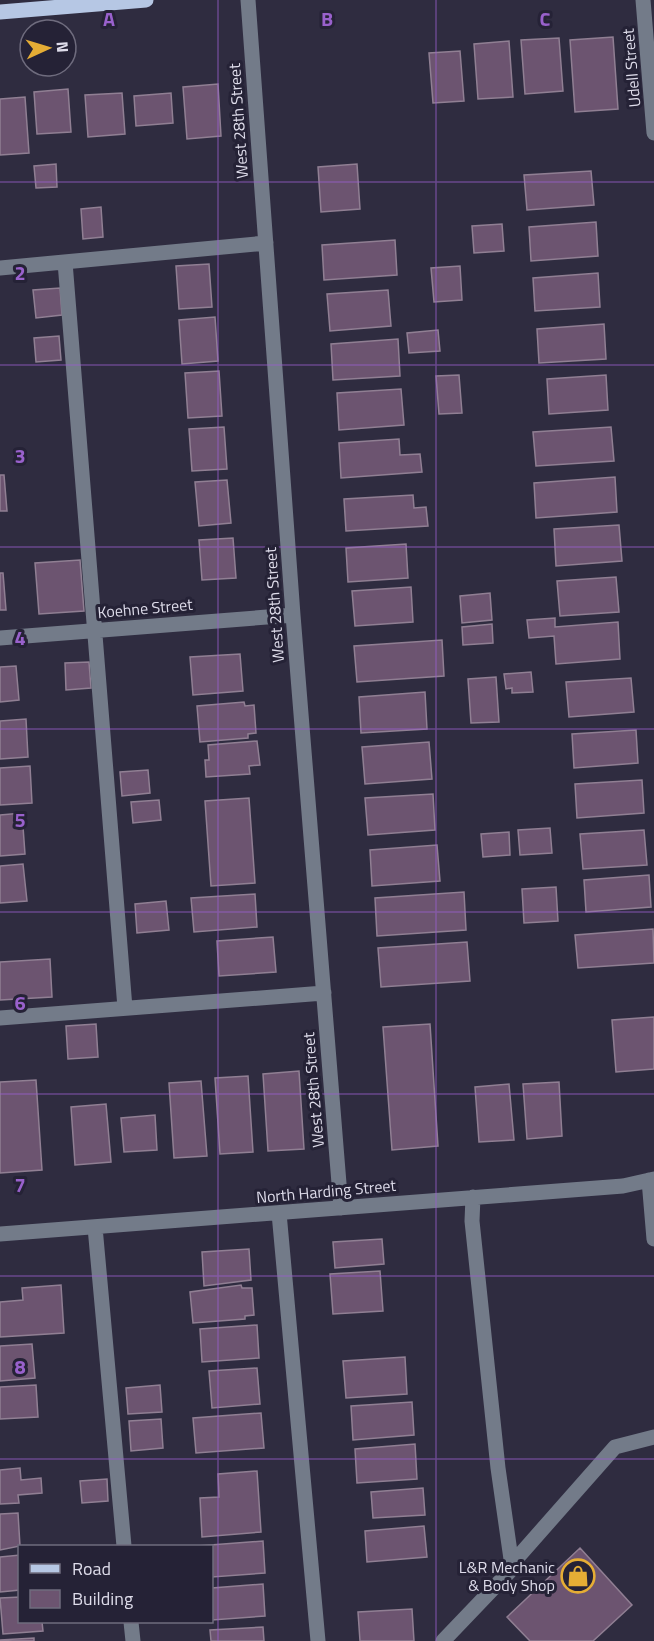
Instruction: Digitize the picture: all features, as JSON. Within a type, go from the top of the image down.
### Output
[{"type":"main road","points":[[0,12],[146,0]]},
{"type":"street","name":"West 28th Street","points":[[248,0],[293,615],[341,1208]]},
{"type":"street","name":"Udell Street","points":[[643,0],[654,133]]},
{"type":"street","points":[[0,267],[266,243]]},
{"type":"street","points":[[65,261],[125,1008]]},
{"type":"street","name":"Koehne Street","points":[[0,638],[293,615]]},
{"type":"street","points":[[0,1018],[324,993]]},
{"type":"street","points":[[651,1179],[654,1239]]},
{"type":"street","name":"North Harding Street","points":[[0,1234],[623,1186],[651,1179]]},
{"type":"street","points":[[443,1641],[510,1571],[472,1221],[473,1197]]},
{"type":"street","points":[[279,1213],[318,1641]]},
{"type":"street","points":[[95,1227],[124,1545]]},
{"type":"street","points":[[510,1566],[615,1446],[654,1437]]},
{"type":"street","points":[[131,1623],[133,1641]]},
{"type":"building","points":[[613,37],[618,109],[575,112],[570,40]]},
{"type":"building","points":[[559,38],[563,91],[525,94],[521,40]]},
{"type":"building","points":[[509,41],[513,97],[478,99],[474,44]]},
{"type":"building","points":[[460,51],[464,101],[433,103],[429,53]]},
{"type":"building","points":[[218,84],[221,136],[187,139],[183,87]]},
{"type":"building","points":[[68,89],[71,132],[37,134],[34,92]]},
{"type":"building","points":[[122,93],[125,134],[88,137],[85,95]]},
{"type":"building","points":[[171,93],[173,123],[136,126],[134,96]]},
{"type":"building","points":[[25,97],[29,153],[0,155],[0,99]]},
{"type":"building","points":[[56,164],[57,187],[36,188],[34,166]]},
{"type":"building","points":[[357,164],[360,209],[321,212],[318,167]]},
{"type":"building","points":[[591,171],[594,205],[527,210],[524,175]]},
{"type":"building","points":[[101,207],[103,237],[83,239],[81,209]]},
{"type":"building","points":[[596,222],[598,256],[531,261],[529,227]]},
{"type":"building","points":[[502,224],[504,251],[474,253],[472,226]]},
{"type":"building","points":[[395,240],[397,275],[324,280],[322,245]]},
{"type":"building","points":[[209,264],[212,307],[179,309],[176,266]]},
{"type":"building","points":[[460,266],[462,300],[434,302],[431,268]]},
{"type":"building","points":[[598,273],[600,307],[535,311],[533,278]]},
{"type":"building","points":[[60,288],[62,315],[36,318],[33,290]]},
{"type":"building","points":[[388,290],[391,326],[330,331],[327,294]]},
{"type":"building","points":[[215,317],[218,361],[182,364],[179,320]]},
{"type":"building","points":[[604,324],[606,359],[539,363],[537,329]]},
{"type":"building","points":[[438,330],[440,351],[409,353],[407,333]]},
{"type":"building","points":[[59,336],[61,360],[36,362],[34,338]]},
{"type":"building","points":[[398,339],[400,376],[333,380],[331,344]]},
{"type":"building","points":[[219,371],[222,416],[188,418],[185,373]]},
{"type":"building","points":[[459,375],[462,413],[439,414],[436,376]]},
{"type":"building","points":[[606,375],[608,410],[549,414],[547,379]]},
{"type":"building","points":[[401,389],[404,425],[339,430],[337,393]]},
{"type":"building","points":[[224,427],[227,469],[192,471],[189,429]]},
{"type":"building","points":[[611,427],[614,461],[536,466],[533,432]]},
{"type":"building","points":[[399,439],[400,455],[420,454],[422,472],[341,478],[339,443]]},
{"type":"building","points":[[0,475],[4,475],[7,511],[0,511]]},
{"type":"building","points":[[615,477],[617,512],[536,518],[534,483]]},
{"type":"building","points":[[227,480],[231,523],[199,526],[195,482]]},
{"type":"building","points":[[413,495],[414,508],[426,507],[428,526],[346,531],[344,499]]},
{"type":"building","points":[[619,525],[622,561],[556,566],[554,529]]},
{"type":"building","points":[[233,538],[236,578],[202,580],[199,540]]},
{"type":"building","points":[[406,544],[408,578],[348,582],[346,548]]},
{"type":"building","points":[[80,560],[84,611],[39,614],[35,563]]},
{"type":"building","points":[[0,573],[3,573],[6,610],[0,610]]},
{"type":"building","points":[[616,577],[619,612],[560,616],[557,581]]},
{"type":"building","points":[[411,587],[413,622],[355,626],[352,591]]},
{"type":"building","points":[[490,593],[492,620],[462,623],[460,596]]},
{"type":"building","points":[[555,618],[555,627],[618,622],[620,659],[556,664],[554,636],[529,638],[527,620]]},
{"type":"building","points":[[492,624],[493,643],[463,645],[462,627]]},
{"type":"building","points":[[442,640],[444,676],[357,682],[354,646]]},
{"type":"building","points":[[240,654],[243,691],[193,695],[190,657]]},
{"type":"building","points":[[89,662],[91,688],[66,690],[65,663]]},
{"type":"building","points":[[16,666],[19,700],[0,702],[0,667]]},
{"type":"building","points":[[531,672],[533,692],[512,693],[512,688],[506,689],[504,674]]},
{"type":"building","points":[[496,677],[499,722],[471,723],[468,679]]},
{"type":"building","points":[[631,678],[634,712],[569,717],[566,682]]},
{"type":"building","points":[[425,692],[427,729],[361,733],[359,697]]},
{"type":"building","points":[[244,702],[245,706],[254,705],[256,733],[248,734],[248,738],[200,742],[197,706]]},
{"type":"building","points":[[26,719],[28,757],[0,759],[0,721]]},
{"type":"building","points":[[636,730],[638,763],[574,768],[572,734]]},
{"type":"building","points":[[257,741],[260,765],[249,766],[250,774],[206,777],[205,760],[209,760],[208,745]]},
{"type":"building","points":[[429,742],[432,779],[365,784],[362,747]]},
{"type":"building","points":[[30,766],[32,803],[0,805],[0,768]]},
{"type":"building","points":[[148,770],[150,793],[122,796],[120,772]]},
{"type":"building","points":[[642,780],[644,813],[577,818],[575,784]]},
{"type":"building","points":[[433,794],[435,830],[368,835],[365,798]]},
{"type":"building","points":[[249,798],[255,883],[211,886],[205,801]]},
{"type":"building","points":[[159,800],[161,820],[133,823],[131,802]]},
{"type":"building","points":[[22,813],[25,854],[0,856],[0,815]]},
{"type":"building","points":[[550,828],[552,853],[520,855],[518,830]]},
{"type":"building","points":[[644,830],[647,865],[583,869],[580,834]]},
{"type":"building","points":[[509,832],[510,855],[483,857],[481,834]]},
{"type":"building","points":[[437,845],[440,881],[372,886],[370,850]]},
{"type":"building","points":[[23,864],[27,901],[0,903],[0,866]]},
{"type":"building","points":[[649,875],[651,907],[586,912],[584,880]]},
{"type":"building","points":[[556,887],[558,921],[524,923],[522,889]]},
{"type":"building","points":[[464,892],[466,930],[377,936],[375,898]]},
{"type":"building","points":[[255,894],[257,927],[194,932],[191,898]]},
{"type":"building","points":[[166,901],[169,930],[137,933],[135,904]]},
{"type":"building","points":[[653,929],[654,963],[578,968],[575,935]]},
{"type":"building","points":[[273,937],[276,972],[219,976],[217,941]]},
{"type":"building","points":[[467,942],[470,981],[381,987],[378,948]]},
{"type":"building","points":[[50,959],[52,997],[0,1000],[0,962]]},
{"type":"building","points":[[654,1017],[654,1069],[616,1072],[612,1020]]},
{"type":"building","points":[[96,1024],[98,1057],[68,1059],[66,1026]]},
{"type":"building","points":[[430,1024],[438,1146],[392,1150],[383,1027]]},
{"type":"building","points":[[299,1071],[304,1149],[268,1151],[263,1074]]},
{"type":"building","points":[[248,1076],[253,1152],[220,1154],[215,1078]]},
{"type":"building","points":[[36,1080],[42,1170],[0,1173],[0,1082]]},
{"type":"building","points":[[201,1081],[207,1156],[174,1158],[169,1083]]},
{"type":"building","points":[[559,1082],[562,1136],[527,1139],[523,1084]]},
{"type":"building","points":[[509,1084],[514,1140],[479,1142],[475,1087]]},
{"type":"building","points":[[106,1104],[111,1162],[75,1165],[71,1107]]},
{"type":"building","points":[[155,1115],[157,1150],[124,1152],[121,1118]]},
{"type":"building","points":[[382,1239],[384,1264],[335,1268],[333,1242]]},
{"type":"building","points":[[249,1249],[251,1280],[204,1286],[202,1252]]},
{"type":"building","points":[[380,1271],[383,1311],[333,1314],[330,1274]]},
{"type":"building","points":[[61,1285],[64,1333],[0,1337],[0,1302],[23,1300],[22,1288]]},
{"type":"building","points":[[241,1285],[242,1288],[252,1288],[254,1315],[245,1316],[245,1319],[193,1323],[190,1292]]},
{"type":"building","points":[[257,1325],[259,1358],[202,1362],[200,1329]]},
{"type":"building","points":[[32,1344],[35,1378],[0,1381],[0,1346]]},
{"type":"building","points":[[405,1357],[407,1394],[346,1398],[343,1361]]},
{"type":"building","points":[[257,1368],[260,1404],[212,1408],[209,1371]]},
{"type":"building","points":[[36,1385],[38,1417],[0,1419],[0,1387]]},
{"type":"building","points":[[160,1385],[162,1412],[128,1414],[126,1388]]},
{"type":"building","points":[[412,1402],[414,1435],[353,1440],[351,1406]]},
{"type":"building","points":[[261,1413],[264,1448],[196,1453],[193,1418]]},
{"type":"building","points":[[161,1419],[163,1448],[131,1451],[129,1421]]},
{"type":"building","points":[[415,1444],[417,1479],[357,1483],[355,1449]]},
{"type":"building","points":[[20,1468],[21,1480],[41,1478],[42,1493],[18,1495],[19,1503],[0,1504],[0,1470]]},
{"type":"building","points":[[257,1471],[261,1532],[202,1537],[200,1498],[219,1497],[218,1474]]},
{"type":"building","points":[[107,1479],[108,1501],[82,1503],[80,1481]]},
{"type":"building","points":[[423,1488],[425,1515],[373,1518],[371,1492]]},
{"type":"building","points":[[18,1513],[20,1545],[18,1546],[0,1550],[0,1514]]},
{"type":"building","points":[[424,1526],[427,1557],[367,1562],[365,1531]]},
{"type":"building","points":[[263,1541],[265,1573],[213,1577],[213,1545],[210,1545]]},
{"type":"building","name":"L&R Mechanic & Body Shop","points":[[580,1548],[632,1605],[593,1641],[530,1641],[507,1617]]},
{"type":"building","points":[[18,1555],[18,1590],[0,1592],[0,1557]]},
{"type":"building","points":[[263,1584],[265,1616],[213,1620],[213,1588]]},
{"type":"building","points":[[18,1597],[18,1623],[42,1623],[43,1631],[3,1634],[0,1598]]},
{"type":"building","points":[[412,1609],[414,1641],[360,1641],[358,1612]]},
{"type":"building","points":[[263,1627],[264,1641],[211,1641],[210,1630]]},
{"type":"building","points":[[34,1638],[34,1641],[0,1641],[0,1640]]},
{"type":"place","name":"L&R Mechanic & Body Shop","points":[[578,1576]]}]
